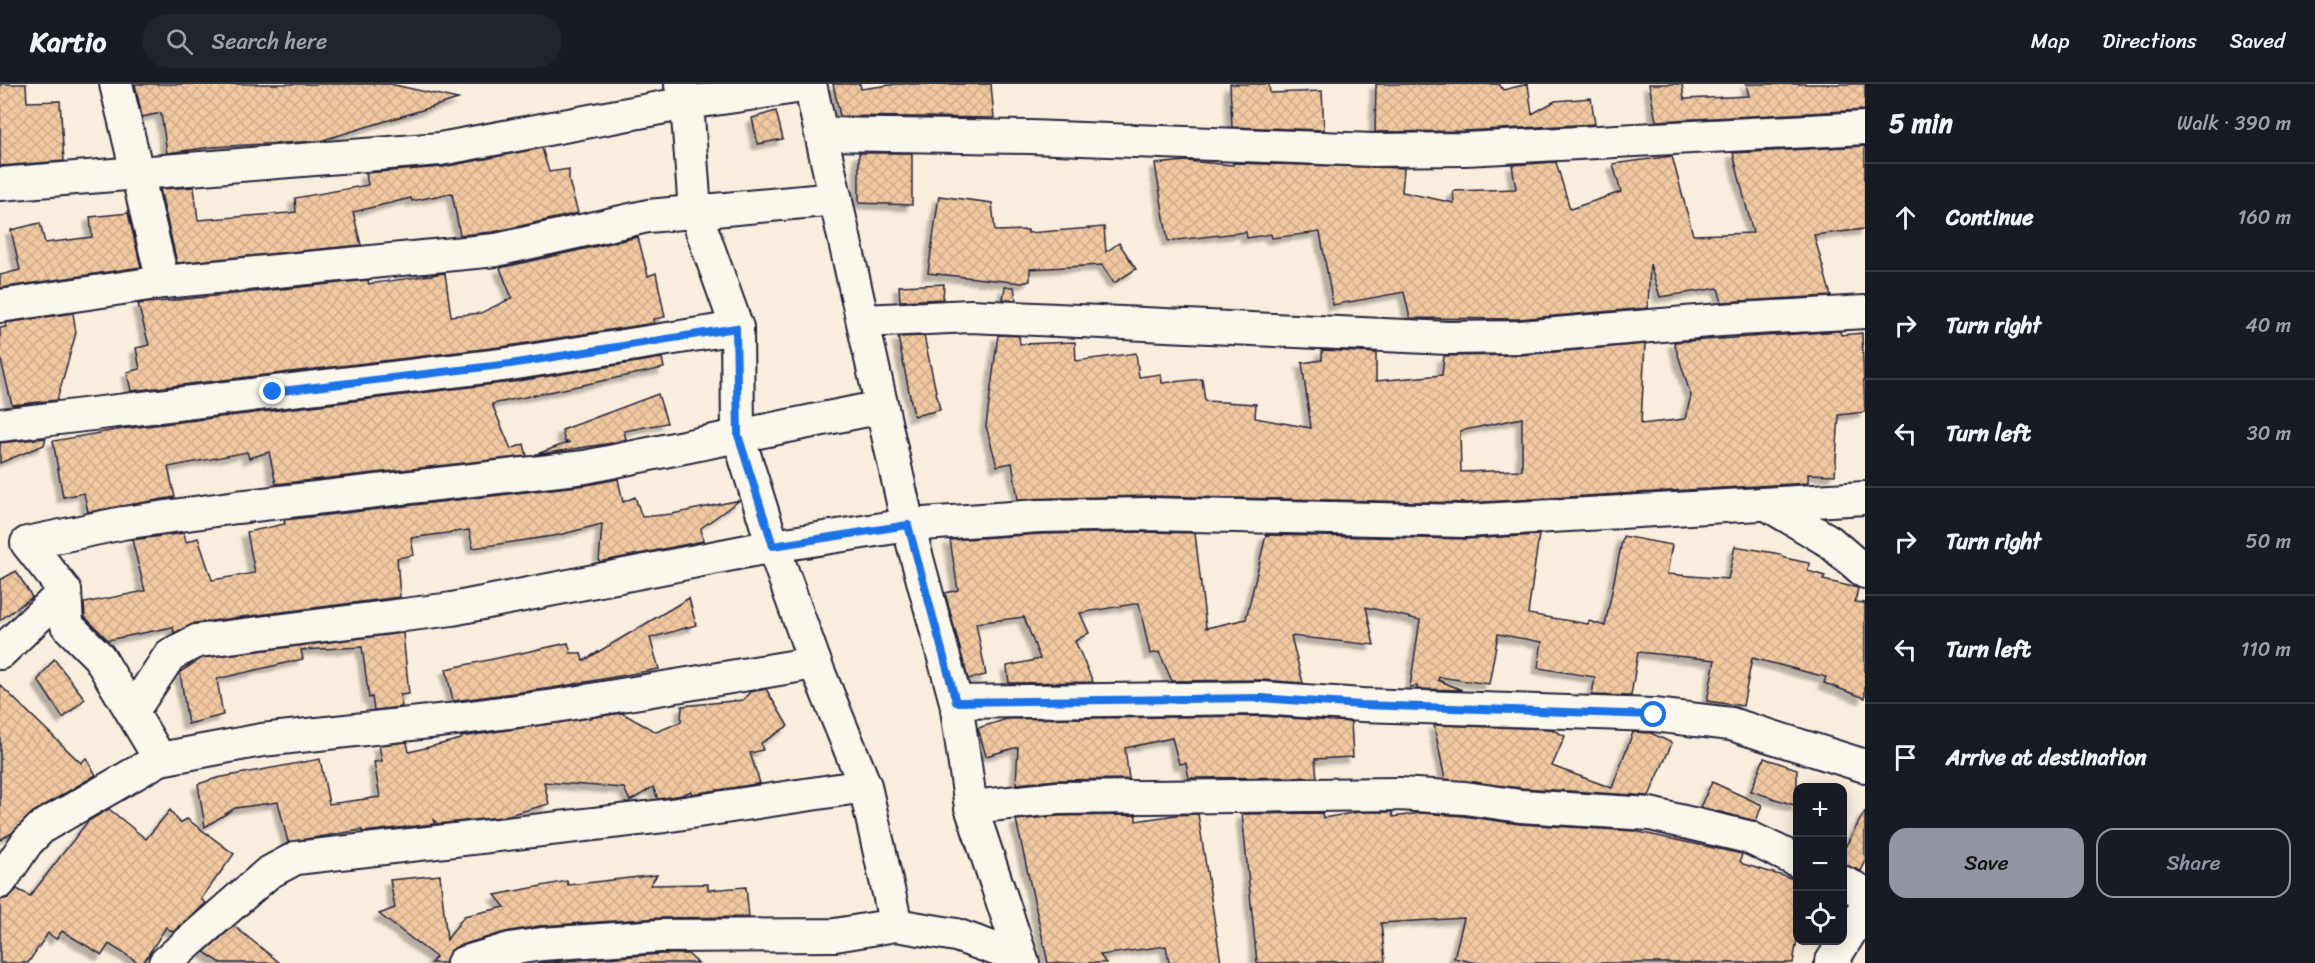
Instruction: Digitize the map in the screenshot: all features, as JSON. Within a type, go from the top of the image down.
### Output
[{"type":"street","points":[[116,84],[163,282]]},
{"type":"street","points":[[0,184],[440,149],[684,94],[810,84],[823,134],[908,525],[956,702],[971,807],[1022,961],[958,949],[896,925],[835,935],[660,936],[542,944],[510,949],[463,963]]},
{"type":"street","points":[[684,94],[695,211],[736,328],[738,435],[773,546],[815,663],[865,786],[896,925]]},
{"type":"street","points":[[823,134],[1030,137],[1373,150],[1465,149],[1865,128]]},
{"type":"street","points":[[0,306],[163,282],[495,250],[626,221],[695,211],[836,199]]},
{"type":"street","points":[[863,321],[971,316],[1449,338],[1520,337],[1721,320],[1865,312]]},
{"type":"street","points":[[0,425],[510,364],[736,328]]},
{"type":"street","points":[[160,759],[99,657],[67,625],[65,591],[27,543],[123,523],[237,507],[585,467],[882,407]]},
{"type":"street","points":[[132,712],[170,655],[197,641],[452,609],[773,546],[908,525],[1040,516],[1148,514],[1466,521],[1865,498]]},
{"type":"street","points":[[1767,504],[1829,541],[1865,572]]},
{"type":"street","points":[[0,653],[65,591]]},
{"type":"street","points":[[0,882],[27,842],[42,827],[160,759],[262,740],[555,706],[815,663]]},
{"type":"street","points":[[956,702],[1261,698],[1362,705],[1654,715],[1731,724],[1865,766]]},
{"type":"street","points":[[165,963],[268,873],[296,858],[664,816],[865,786]]},
{"type":"street","points":[[971,807],[1057,798],[1421,795],[1520,806],[1650,814],[1748,837],[1793,859]]},
{"type":"street","points":[[1847,884],[1865,893]]},
{"type":"street","points":[[1831,963],[1860,925]]},
{"type":"building","points":[[0,84],[26,84],[27,102],[60,101],[64,161],[0,166]]},
{"type":"building","points":[[135,84],[390,84],[458,99],[320,141],[212,147],[167,153],[161,113],[142,117]]},
{"type":"building","points":[[833,84],[860,84],[861,89],[897,84],[991,84],[994,118],[840,116]]},
{"type":"building","points":[[1230,84],[1269,84],[1270,93],[1322,91],[1324,130],[1232,127]]},
{"type":"building","points":[[1376,84],[1499,84],[1503,90],[1528,84],[1532,114],[1555,101],[1591,98],[1595,124],[1464,131],[1375,132]]},
{"type":"building","points":[[1649,84],[1682,84],[1684,99],[1749,96],[1746,84],[1865,84],[1865,110],[1656,121]]},
{"type":"building","points":[[776,111],[783,139],[758,144],[752,118]]},
{"type":"building","points":[[1865,146],[1865,229],[1814,235],[1831,296],[1722,302],[1718,288],[1660,297],[1650,264],[1648,308],[1519,319],[1410,318],[1404,292],[1333,305],[1320,232],[1272,238],[1271,234],[1247,238],[1246,232],[1168,241],[1155,164],[1186,161],[1233,165],[1233,163],[1404,168],[1402,192],[1454,203],[1453,191],[1516,189],[1512,165],[1556,162],[1570,209],[1621,192],[1613,164],[1672,156],[1693,235],[1753,233],[1733,153]]},
{"type":"building","points":[[542,148],[549,172],[569,169],[569,181],[578,213],[493,232],[460,235],[452,193],[412,201],[411,198],[353,212],[361,245],[177,263],[160,189],[194,187],[198,220],[289,213],[296,212],[295,198],[368,185],[366,173],[443,167]]},
{"type":"building","points":[[859,153],[912,153],[912,205],[859,203]]},
{"type":"building","points":[[939,196],[992,203],[995,231],[1028,230],[1028,233],[1104,227],[1106,252],[1119,243],[1136,269],[1114,283],[1102,265],[1030,269],[1030,281],[1022,283],[928,273]]},
{"type":"building","points":[[128,213],[141,267],[0,288],[0,275],[20,270],[11,230],[40,223],[45,243],[92,237],[90,217]]},
{"type":"building","points":[[638,237],[648,276],[656,273],[665,317],[653,319],[654,323],[508,346],[131,391],[127,372],[140,369],[136,348],[149,345],[138,304],[368,280],[369,284],[445,273],[451,316],[481,313],[512,298],[500,268]]},
{"type":"building","points":[[944,284],[943,299],[900,301],[899,286]]},
{"type":"building","points":[[1005,287],[1014,287],[1016,300],[1003,299]]},
{"type":"building","points":[[73,313],[76,333],[57,400],[12,405],[0,356],[0,328],[6,327],[5,323]]},
{"type":"building","points":[[1840,331],[1841,335],[1862,333],[1865,412],[1839,415],[1835,475],[1808,474],[1808,483],[1466,503],[1148,496],[1018,499],[1012,463],[997,466],[986,426],[998,335],[1019,336],[1020,344],[1075,342],[1076,361],[1136,353],[1139,377],[1161,374],[1162,383],[1202,379],[1205,401],[1256,404],[1255,418],[1311,428],[1302,363],[1322,360],[1322,350],[1376,353],[1376,381],[1442,375],[1444,356],[1521,355],[1645,344],[1641,424],[1685,419],[1691,396],[1674,342]],"holes":[[[1522,418],[1522,470],[1461,472],[1460,431]]]},
{"type":"building","points":[[924,336],[940,410],[914,416],[898,337]]},
{"type":"building","points":[[662,358],[664,368],[492,404],[511,449],[524,444],[527,456],[276,484],[269,452],[249,458],[247,452],[168,467],[175,497],[88,512],[84,493],[63,497],[53,441],[122,429],[512,382]]},
{"type":"building","points":[[658,394],[667,423],[624,431],[626,439],[612,443],[534,455],[570,442],[565,442],[562,430]]},
{"type":"building","points":[[46,438],[44,445],[0,463],[0,443]]},
{"type":"building","points":[[618,479],[623,502],[635,497],[642,517],[672,514],[740,500],[701,528],[703,541],[599,562],[602,524],[559,535],[473,548],[469,530],[411,538],[414,555],[397,558],[400,597],[195,623],[174,633],[173,627],[108,640],[85,617],[84,603],[145,591],[132,540],[184,533],[186,542],[198,538],[212,580],[255,573],[247,532],[285,524],[284,520],[587,485]]},
{"type":"building","points":[[1195,533],[1206,628],[1246,619],[1266,535],[1466,539],[1539,535],[1528,614],[1588,624],[1589,621],[1605,626],[1623,536],[1672,545],[1667,574],[1728,579],[1735,546],[1780,554],[1785,558],[1809,563],[1808,571],[1825,576],[1823,580],[1858,588],[1855,602],[1865,603],[1865,698],[1824,683],[1826,677],[1752,658],[1743,706],[1707,701],[1715,660],[1638,652],[1631,696],[1592,695],[1595,677],[1538,668],[1542,642],[1498,634],[1489,684],[1439,677],[1438,680],[1462,690],[1417,689],[1417,686],[1410,687],[1420,620],[1366,607],[1374,645],[1291,636],[1303,683],[1261,680],[1172,681],[1159,652],[1150,654],[1139,603],[1080,613],[1089,633],[1075,641],[1093,682],[1009,683],[1007,666],[1040,659],[1024,617],[976,623],[986,675],[968,679],[945,593],[958,590],[950,540],[1041,534]]},
{"type":"building","points":[[16,571],[32,597],[0,620],[0,580]]},
{"type":"building","points":[[689,598],[696,625],[650,638],[659,669],[552,688],[453,701],[446,669],[568,643],[571,653],[581,653],[583,661]]},
{"type":"building","points":[[403,633],[409,694],[400,695],[402,707],[374,710],[372,697],[369,698],[362,647],[301,650],[303,659],[217,679],[223,715],[188,724],[180,672],[202,658]]},
{"type":"building","points":[[54,659],[85,699],[63,718],[38,680]]},
{"type":"building","points":[[0,685],[81,763],[86,758],[96,775],[33,812],[12,833],[0,840]]},
{"type":"building","points":[[766,689],[788,726],[761,743],[763,750],[750,753],[760,783],[756,784],[692,794],[691,791],[658,799],[653,787],[630,801],[624,788],[544,782],[549,804],[501,817],[437,824],[434,820],[434,824],[362,832],[362,830],[288,842],[278,802],[235,808],[205,827],[198,784],[217,778],[320,759],[329,804],[380,797],[374,762],[382,761],[379,745],[407,742],[409,752],[461,739],[461,737],[622,713],[656,732],[681,722],[682,706],[743,700],[750,692]]},
{"type":"building","points":[[1260,716],[1351,722],[1353,757],[1315,759],[1317,777],[1189,778],[1186,763],[1179,764],[1172,738],[1125,748],[1129,779],[1057,780],[1016,784],[1018,747],[986,756],[978,728],[1007,719]]},
{"type":"building","points":[[1434,725],[1551,729],[1565,736],[1552,766],[1612,788],[1633,732],[1651,733],[1672,743],[1649,796],[1522,788],[1445,779]]},
{"type":"building","points":[[1764,758],[1797,769],[1797,783],[1793,783],[1793,805],[1751,791]]},
{"type":"building","points":[[1712,782],[1762,805],[1756,821],[1700,807]]},
{"type":"building","points":[[109,809],[146,839],[170,810],[180,823],[187,819],[234,854],[201,899],[206,903],[173,932],[166,927],[143,963],[139,963],[109,944],[102,955],[62,931],[56,939],[48,933],[28,963],[0,963],[0,900],[8,898],[17,889],[30,896],[88,821]]},
{"type":"building","points":[[1865,811],[1865,863],[1861,871],[1847,866],[1847,844]]},
{"type":"building","points":[[1359,812],[1392,812],[1393,817],[1421,813],[1463,816],[1519,824],[1634,831],[1742,854],[1740,861],[1743,864],[1793,879],[1793,945],[1796,945],[1793,963],[1477,963],[1454,958],[1464,918],[1381,923],[1385,961],[1257,963],[1242,814],[1322,813],[1323,818]]},
{"type":"building","points":[[1198,814],[1221,963],[1169,963],[1166,946],[1100,955],[1106,963],[1048,963],[1016,820],[1058,816],[1136,815],[1136,821]]},
{"type":"building","points":[[440,875],[447,940],[464,916],[505,907],[495,895],[567,881],[568,885],[657,875],[650,885],[708,884],[708,890],[746,887],[749,917],[660,918],[539,926],[505,932],[458,946],[450,951],[446,963],[431,963],[436,957],[379,914],[395,908],[390,880]]},
{"type":"building","points":[[234,926],[280,963],[221,963],[204,952]]},
{"type":"building","points":[[688,954],[698,963],[537,963]]},
{"type":"route","points":[[273,392],[510,364],[736,328],[738,435],[773,546],[908,525],[956,702],[1261,698],[1362,705],[1654,715]]}]
